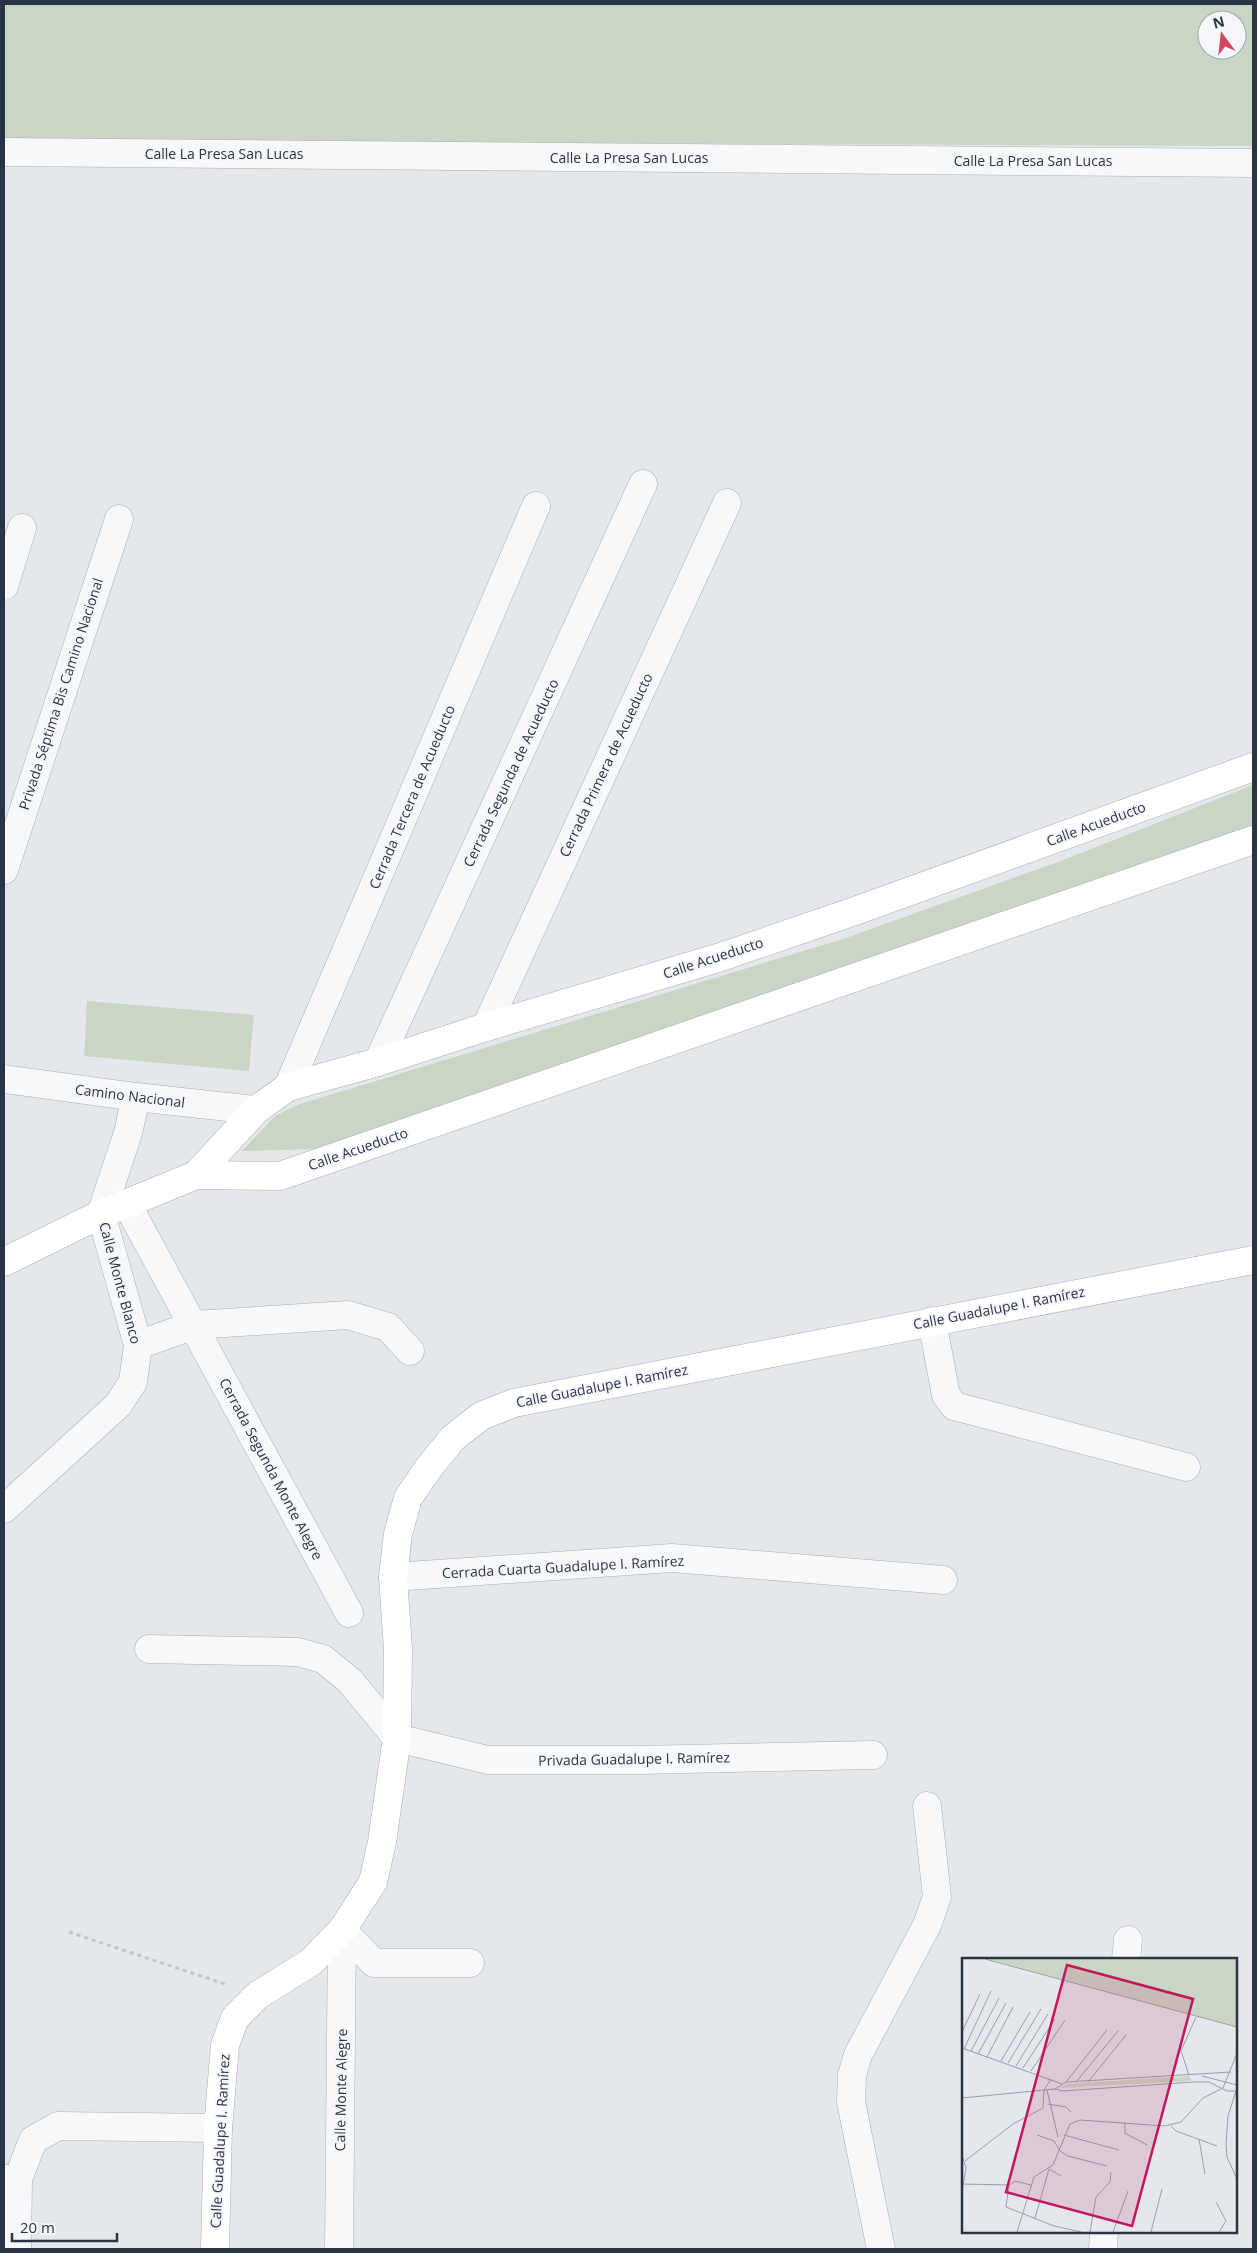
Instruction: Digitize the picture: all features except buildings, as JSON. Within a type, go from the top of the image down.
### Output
[{"type":"street","name":"Calle La Presa San Lucas","points":[[4,152],[1253,163]]},
{"type":"street","name":"Cerrada Segunda de Acueducto","points":[[378,1062],[643,484]]},
{"type":"street","name":"Cerrada Primera de Acueducto","points":[[486,1027],[727,503]]},
{"type":"street","name":"Cerrada Tercera de Acueducto","points":[[288,1087],[536,506]]},
{"type":"street","name":"Privada Séptima Bis Camino Nacional","points":[[4,870],[119,518]]},
{"type":"street","points":[[4,586],[22,528]]},
{"type":"street","name":"Calle Acueducto","points":[[196,1175],[256,1110],[288,1087],[378,1062],[486,1027],[730,954],[855,911],[1253,767]]},
{"type":"street","name":"Calle Acueducto","points":[[4,1262],[101,1214],[196,1175],[280,1176],[1253,840]]},
{"type":"street","name":"Camino Nacional","points":[[4,1079],[136,1098],[256,1110]]},
{"type":"street","name":"Calle Monte Blanco","points":[[4,1509],[118,1405],[132,1382],[138,1345],[101,1214],[128,1133],[136,1098]]},
{"type":"street","name":"Cerrada Segunda Monte Alegre","points":[[127,1204],[349,1613]]},
{"type":"street","name":"Calle Guadalupe I. Ramírez","points":[[215,2249],[218,2128],[225,2045],[235,2018],[258,1995],[311,1962],[342,1930],[373,1882],[382,1842],[398,1738],[398,1649],[393,1576],[398,1534],[408,1498],[430,1466],[453,1438],[481,1416],[514,1403],[1253,1260]]},
{"type":"street","points":[[138,1345],[194,1325],[348,1315],[388,1327],[410,1351]]},
{"type":"street","points":[[932,1321],[946,1395],[954,1406],[1186,1467]]},
{"type":"street","name":"Cerrada Cuarta Guadalupe I. Ramírez","points":[[393,1576],[672,1558],[943,1580]]},
{"type":"street","points":[[148,1649],[298,1652],[323,1659],[350,1681],[398,1738]]},
{"type":"street","name":"Privada Guadalupe I. Ramírez","points":[[398,1738],[488,1760],[638,1760],[873,1755]]},
{"type":"street","points":[[881,2249],[851,2102],[852,2076],[858,2055],[927,1925],[937,1897],[926,1806]]},
{"type":"street","points":[[342,1930],[374,1963],[470,1963]]},
{"type":"street","name":"Calle Monte Alegre","points":[[339,2249],[342,1930]]},
{"type":"street","points":[[17,2249],[11,2179],[33,2140],[58,2126],[218,2128]]},
{"type":"street","points":[[1102,2249],[1104,2233]]},
{"type":"path","points":[[70,1932],[258,1995]]},
{"type":"green space","points":[[4,4],[1253,4],[1253,146],[4,141]]},
{"type":"green space","points":[[1253,785],[1253,832],[321,1149],[242,1151],[275,1116],[300,1104],[843,939],[1058,862]]},
{"type":"green space","points":[[87,1001],[254,1015],[249,1071],[84,1056]]}]
